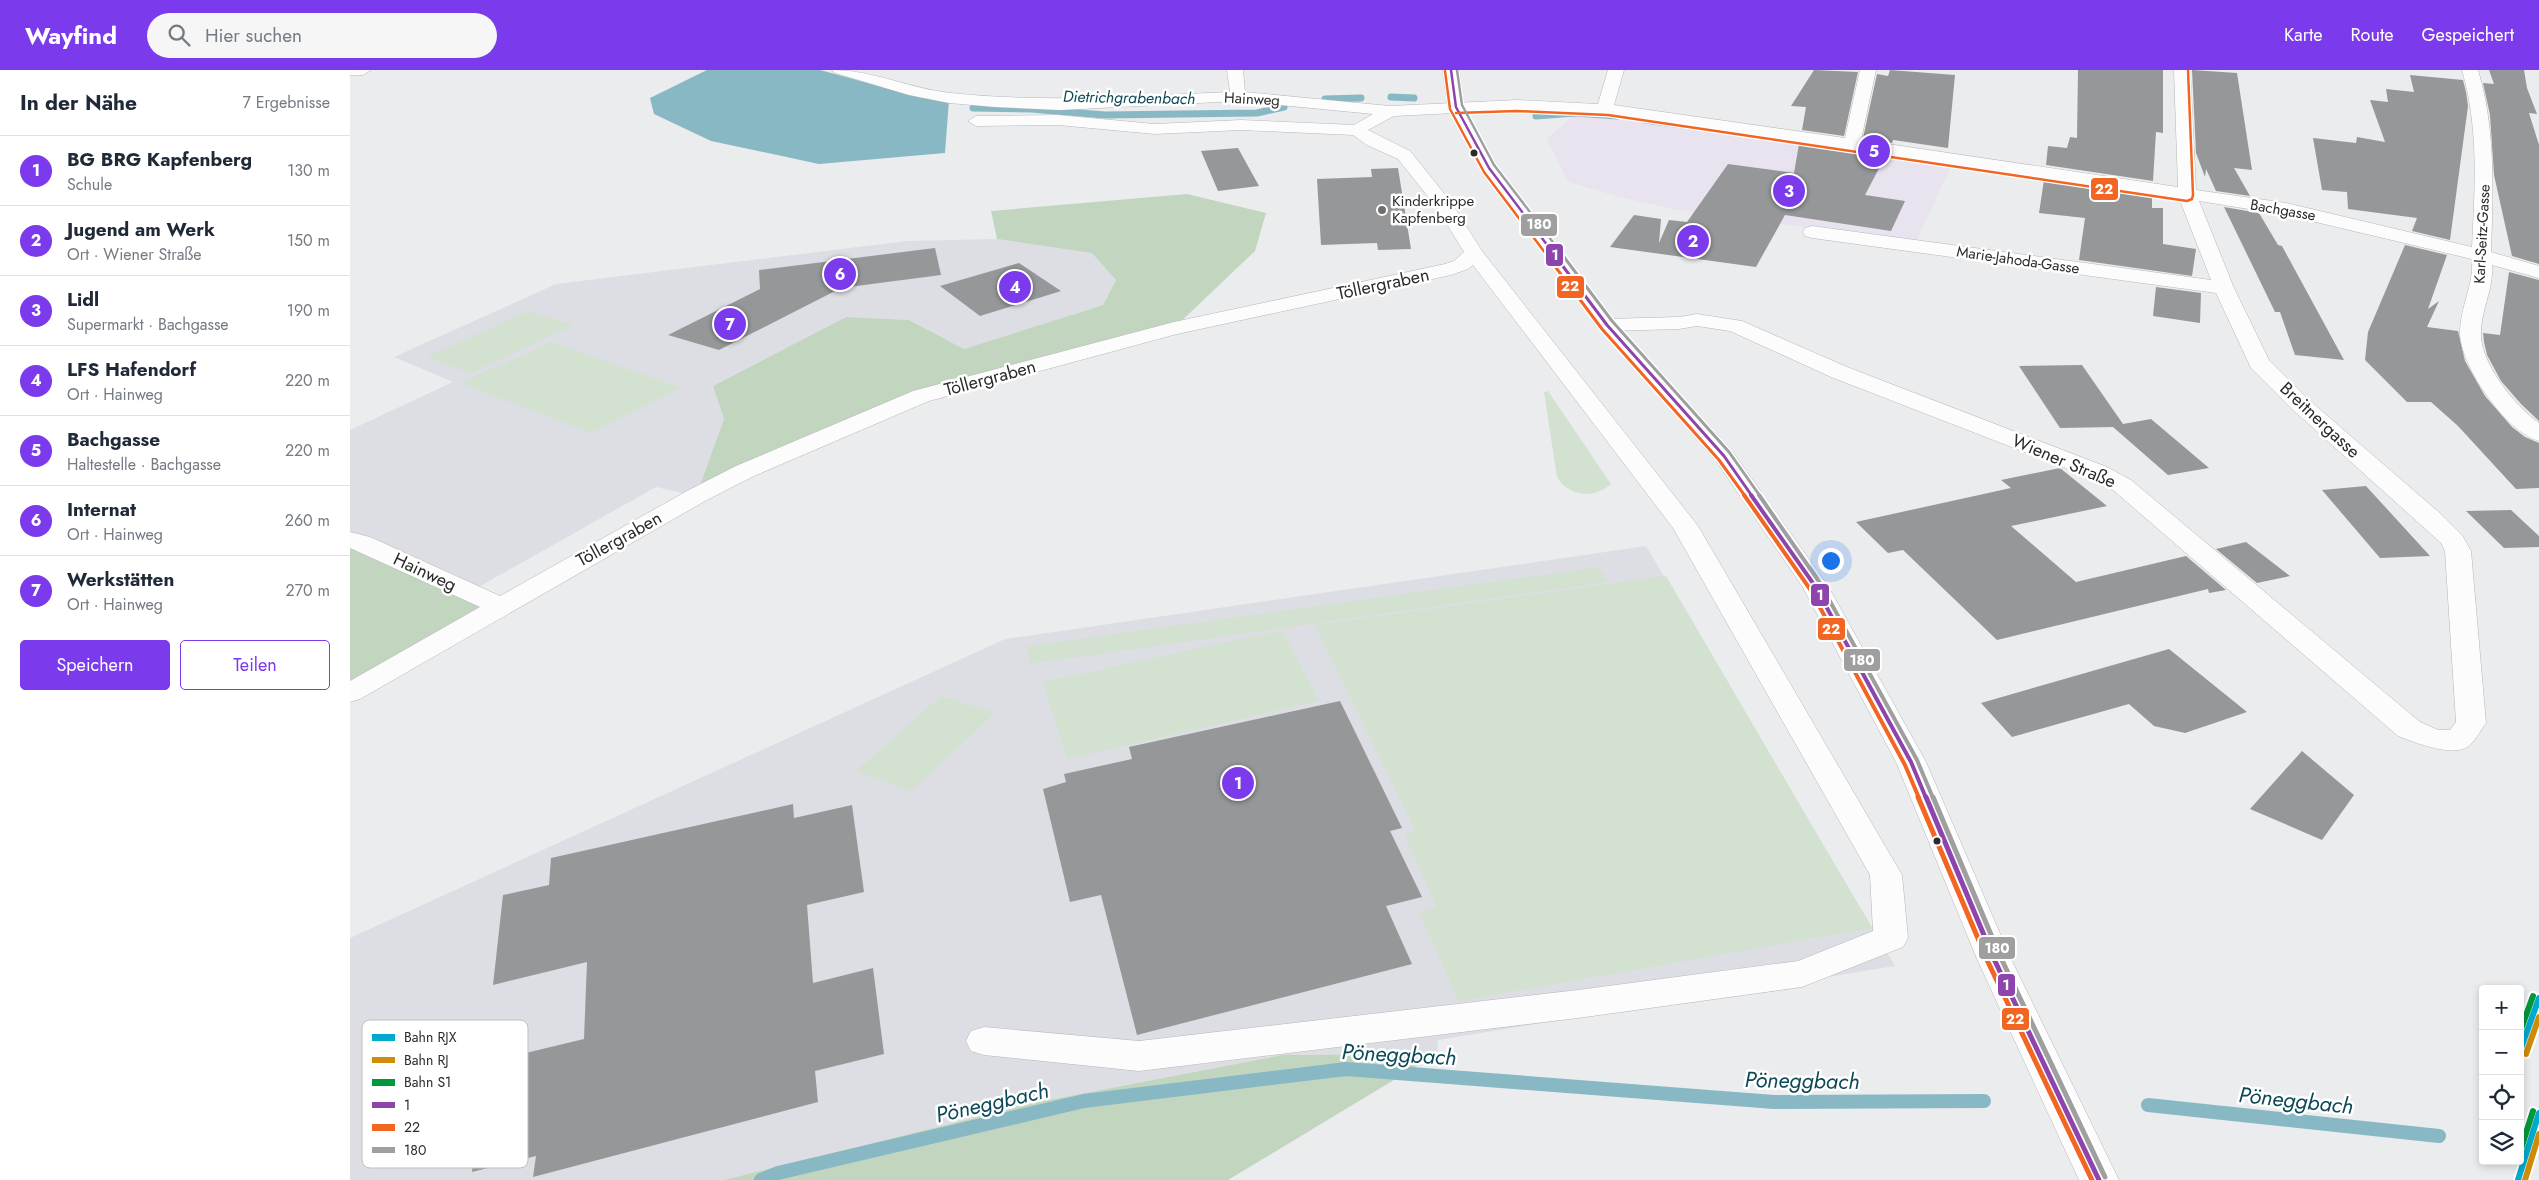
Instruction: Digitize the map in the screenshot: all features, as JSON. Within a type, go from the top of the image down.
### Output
[{"type":"street","points":[[350,70],[363,70]]},
{"type":"street","name":"Hainweg","points":[[840,70],[941,97],[995,102],[1060,105],[1238,96],[1390,111],[1456,107]]},
{"type":"street","points":[[1235,70],[1238,96]]},
{"type":"street","points":[[1451,70],[1456,107],[1489,168],[1607,325],[1724,456],[1815,586],[1911,762],[1994,958],[2099,1180]]},
{"type":"street","points":[[1609,109],[1606,105],[1616,70]]},
{"type":"street","points":[[1852,144],[1868,70]]},
{"type":"street","name":"Breitnergasse","points":[[2182,70],[2187,195],[2224,288],[2259,363],[2300,404],[2433,520],[2453,540],[2458,551],[2471,723],[2465,734],[2458,740],[2452,741]]},
{"type":"street","name":"Karl-Seitz-Gasse","points":[[2470,70],[2476,90],[2484,161],[2481,256],[2483,275],[2470,331],[2474,350],[2484,376],[2520,420],[2539,434]]},
{"type":"street","name":"Bachgasse","points":[[1456,107],[1517,105],[1609,109],[2286,209],[2481,256],[2539,272]]},
{"type":"street","points":[[1357,130],[1390,111]]},
{"type":"street","points":[[976,121],[1058,120],[1155,129],[1241,125],[1300,126],[1357,130],[1373,141],[1404,155],[1445,206],[1474,253],[1685,526],[1886,875],[1891,938],[1802,974],[1578,1004],[1139,1056],[984,1041]]},
{"type":"street","name":"Marie-Jahoda-Gasse","points":[[1812,232],[2224,288]]},
{"type":"street","name":"Töllergraben","points":[[350,693],[499,606],[745,471],[921,396],[1174,328],[1451,269],[1460,265],[1474,253]]},
{"type":"street","name":"Wiener Straße","points":[[1607,325],[1679,323],[1697,320],[1735,325],[1839,372],[2098,472],[2122,485],[2409,729],[2434,740],[2452,741]]},
{"type":"street","name":"Hainweg","points":[[350,540],[360,542],[499,606]]},
{"type":"shaded area","points":[[1572,116],[1593,116],[1951,166],[1916,242],[1676,210],[1616,196],[1568,182],[1547,139]]},
{"type":"shaded area","points":[[997,239],[1092,252],[1116,280],[1103,305],[964,349],[909,320],[846,317],[713,386],[724,419],[696,496],[656,487],[468,593],[350,540],[350,430],[453,382],[394,357],[556,284],[907,241]]},
{"type":"shaded area","points":[[1646,546],[1895,966],[1438,1040],[1437,1054],[1282,1055],[1038,1102],[724,1180],[350,1180],[350,938],[1005,639]]},
{"type":"green space","points":[[1187,194],[1266,213],[1255,251],[1174,328],[921,396],[696,496],[724,419],[713,386],[846,317],[909,320],[964,349],[1103,305],[1116,280],[1092,253],[997,239],[991,211]]},
{"type":"green space","points":[[529,311],[573,325],[471,373],[426,357]]},
{"type":"green space","points":[[552,342],[681,388],[591,433],[460,383]]},
{"type":"green space","points":[[1548,391],[1611,484],[1604,489],[1590,494],[1582,494],[1568,489],[1557,477],[1544,392]]},
{"type":"green space","points":[[350,540],[499,606],[350,693]]},
{"type":"green space","points":[[1599,567],[1608,582],[1029,664],[1028,646]]},
{"type":"green space","points":[[1666,576],[1872,928],[1459,1001],[1419,912],[1437,907],[1404,834],[1416,832],[1315,625]]},
{"type":"green space","points":[[1282,630],[1319,701],[1067,759],[1043,682]]},
{"type":"green space","points":[[941,696],[995,713],[911,791],[856,771]]},
{"type":"green space","points":[[1437,1054],[1228,1180],[724,1180],[1038,1102],[1282,1055]]},
{"type":"water","points":[[707,70],[820,70],[923,98],[949,100],[945,153],[819,164],[711,141],[654,114],[650,98]]},
{"type":"building","points":[[1814,70],[1858,72],[1844,136],[1802,130],[1806,107],[1791,106]]},
{"type":"building","points":[[1890,70],[1955,75],[1948,148],[1893,140],[1892,143],[1863,138],[1877,74],[1888,76]]},
{"type":"building","points":[[2078,70],[2163,70],[2163,133],[2156,132],[2153,181],[2046,165],[2048,146],[2067,148],[2070,137],[2077,138]]},
{"type":"building","points":[[2192,70],[2237,73],[2252,170],[2234,168],[2250,196],[2216,191],[2206,169],[2205,177],[2196,153]]},
{"type":"building","points":[[2489,70],[2524,70],[2527,88],[2537,114],[2529,113],[2539,145],[2539,264],[2512,256],[2494,175],[2490,115],[2483,83],[2494,84]]},
{"type":"building","points":[[2410,75],[2463,80],[2466,92],[2468,106],[2450,240],[2412,231],[2417,218],[2348,209],[2347,192],[2322,190],[2313,138],[2356,143],[2357,137],[2385,142],[2370,100],[2388,102],[2386,89],[2414,92]]},
{"type":"building","points":[[1799,144],[1885,157],[1865,195],[1905,201],[1891,231],[1785,215],[1756,267],[1610,247],[1634,215],[1661,219],[1659,243],[1669,220],[1687,222],[1728,164],[1794,173]]},
{"type":"building","points":[[1238,148],[1259,186],[1218,191],[1201,151]]},
{"type":"building","points":[[1398,168],[1411,249],[1378,250],[1377,243],[1321,245],[1317,179],[1372,177],[1371,169]]},
{"type":"building","points":[[2044,180],[2152,196],[2152,208],[2163,208],[2163,244],[2196,249],[2192,276],[2079,260],[2085,218],[2039,213]]},
{"type":"building","points":[[2224,207],[2259,213],[2278,245],[2282,246],[2344,360],[2295,355],[2280,312],[2275,312]]},
{"type":"building","points":[[2405,245],[2447,255],[2428,309],[2439,301],[2427,327],[2458,331],[2465,361],[2485,396],[2512,427],[2525,437],[2539,443],[2539,488],[2516,489],[2458,426],[2431,402],[2407,402],[2365,360],[2368,332]]},
{"type":"building","points":[[935,248],[941,275],[841,288],[719,350],[668,335],[760,289],[759,270]]},
{"type":"building","points":[[1019,263],[1061,291],[980,316],[940,286]]},
{"type":"building","points":[[2509,272],[2539,280],[2539,421],[2501,381],[2487,355],[2484,342],[2483,333],[2500,335]]},
{"type":"building","points":[[2156,287],[2201,293],[2200,323],[2153,316]]},
{"type":"building","points":[[2082,365],[2123,424],[2151,419],[2209,468],[2168,475],[2113,427],[2060,428],[2019,366]]},
{"type":"building","points":[[2060,468],[2107,506],[2011,526],[2076,582],[2186,556],[2226,590],[2209,593],[2208,589],[1997,640],[1903,550],[1888,553],[1856,522],[2011,488],[2001,480]]},
{"type":"building","points":[[2366,486],[2430,556],[2380,558],[2322,490]]},
{"type":"building","points":[[2511,510],[2539,536],[2539,547],[2504,548],[2466,511]]},
{"type":"building","points":[[2246,542],[2290,576],[2257,583],[2216,549]]},
{"type":"building","points":[[2169,649],[2247,712],[2185,733],[2154,726],[2129,704],[2012,737],[1981,703]]},
{"type":"building","points":[[1340,701],[1402,828],[1390,831],[1422,897],[1386,906],[1412,964],[1137,1035],[1101,895],[1070,902],[1043,789],[1066,782],[1064,774],[1132,759],[1129,747]]},
{"type":"building","points":[[2302,751],[2354,795],[2322,840],[2250,809]]},
{"type":"building","points":[[793,804],[794,818],[852,805],[864,892],[807,905],[813,983],[873,968],[884,1054],[815,1071],[818,1102],[533,1177],[536,1156],[528,1158],[528,1052],[584,1039],[587,962],[493,985],[503,895],[549,885],[551,858]]},
{"type":"building","points":[[472,1168],[488,1168],[472,1172]]},
{"type":"waterway","name":"Dietrichgrabenbach","points":[[1391,97],[1414,98]]},
{"type":"waterway","name":"Dietrichgrabenbach","points":[[1325,99],[1361,98]]},
{"type":"waterway","name":"Dietrichgrabenbach","points":[[973,108],[1031,109],[1105,115],[1257,113],[1284,107]]},
{"type":"waterway","name":"Dietrichgrabenbach","points":[[1536,116],[1575,113],[1617,116]]},
{"type":"waterway","name":"Dietrichgrabenbach","points":[[1645,120],[1705,128]]},
{"type":"waterway","name":"Pöneggbach","points":[[761,1180],[778,1173],[1084,1101],[1346,1069],[1774,1102],[1984,1101]]},
{"type":"waterway","name":"Pöneggbach","points":[[2148,1105],[2439,1136]]},
{"type":"rail line","name":"S1","points":[[2521,1030],[2533,996]]},
{"type":"rail line","name":"RJX","points":[[2524,1040],[2539,998]]},
{"type":"rail line","name":"RJ","points":[[2526,1054],[2539,1017]]},
{"type":"rail line","name":"S1","points":[[2524,1139],[2533,1111]]},
{"type":"rail line","name":"RJX","points":[[2518,1180],[2539,1113]]},
{"type":"rail line","name":"RJ","points":[[2525,1180],[2539,1134]]},
{"type":"transit line","name":"1","points":[[1451,70],[1456,107],[1489,168],[1607,325],[1724,456],[1815,586],[1911,762],[1994,959],[2099,1180]]},
{"type":"transit line","name":"180","points":[[1457,70],[1462,105],[1494,165],[1612,321],[1729,452],[1820,583],[1917,760],[2000,956],[2105,1177]]},
{"type":"transit line","name":"22","points":[[1456,113],[1517,111],[1608,115],[2187,201],[2192,199],[2193,195],[2188,70]]},
{"type":"transit line","name":"22","points":[[1445,71],[1450,109],[1484,172],[1602,329],[1719,460],[1810,589],[1905,765],[1988,962],[2092,1180]]},
{"type":"place","name":"Bachgasse","points":[[1874,151]]},
{"type":"place","name":"Lidl","points":[[1789,191]]},
{"type":"place","name":"Kinderkrippe Kapfenberg","points":[[1382,210]]},
{"type":"place","name":"Jugend am Werk","points":[[1693,241]]},
{"type":"place","name":"Internat","points":[[840,274]]},
{"type":"place","name":"LFS Hafendorf","points":[[1015,287]]},
{"type":"place","name":"Werkstätten","points":[[730,324]]},
{"type":"place","name":"BG BRG Kapfenberg","points":[[1238,783]]}]
